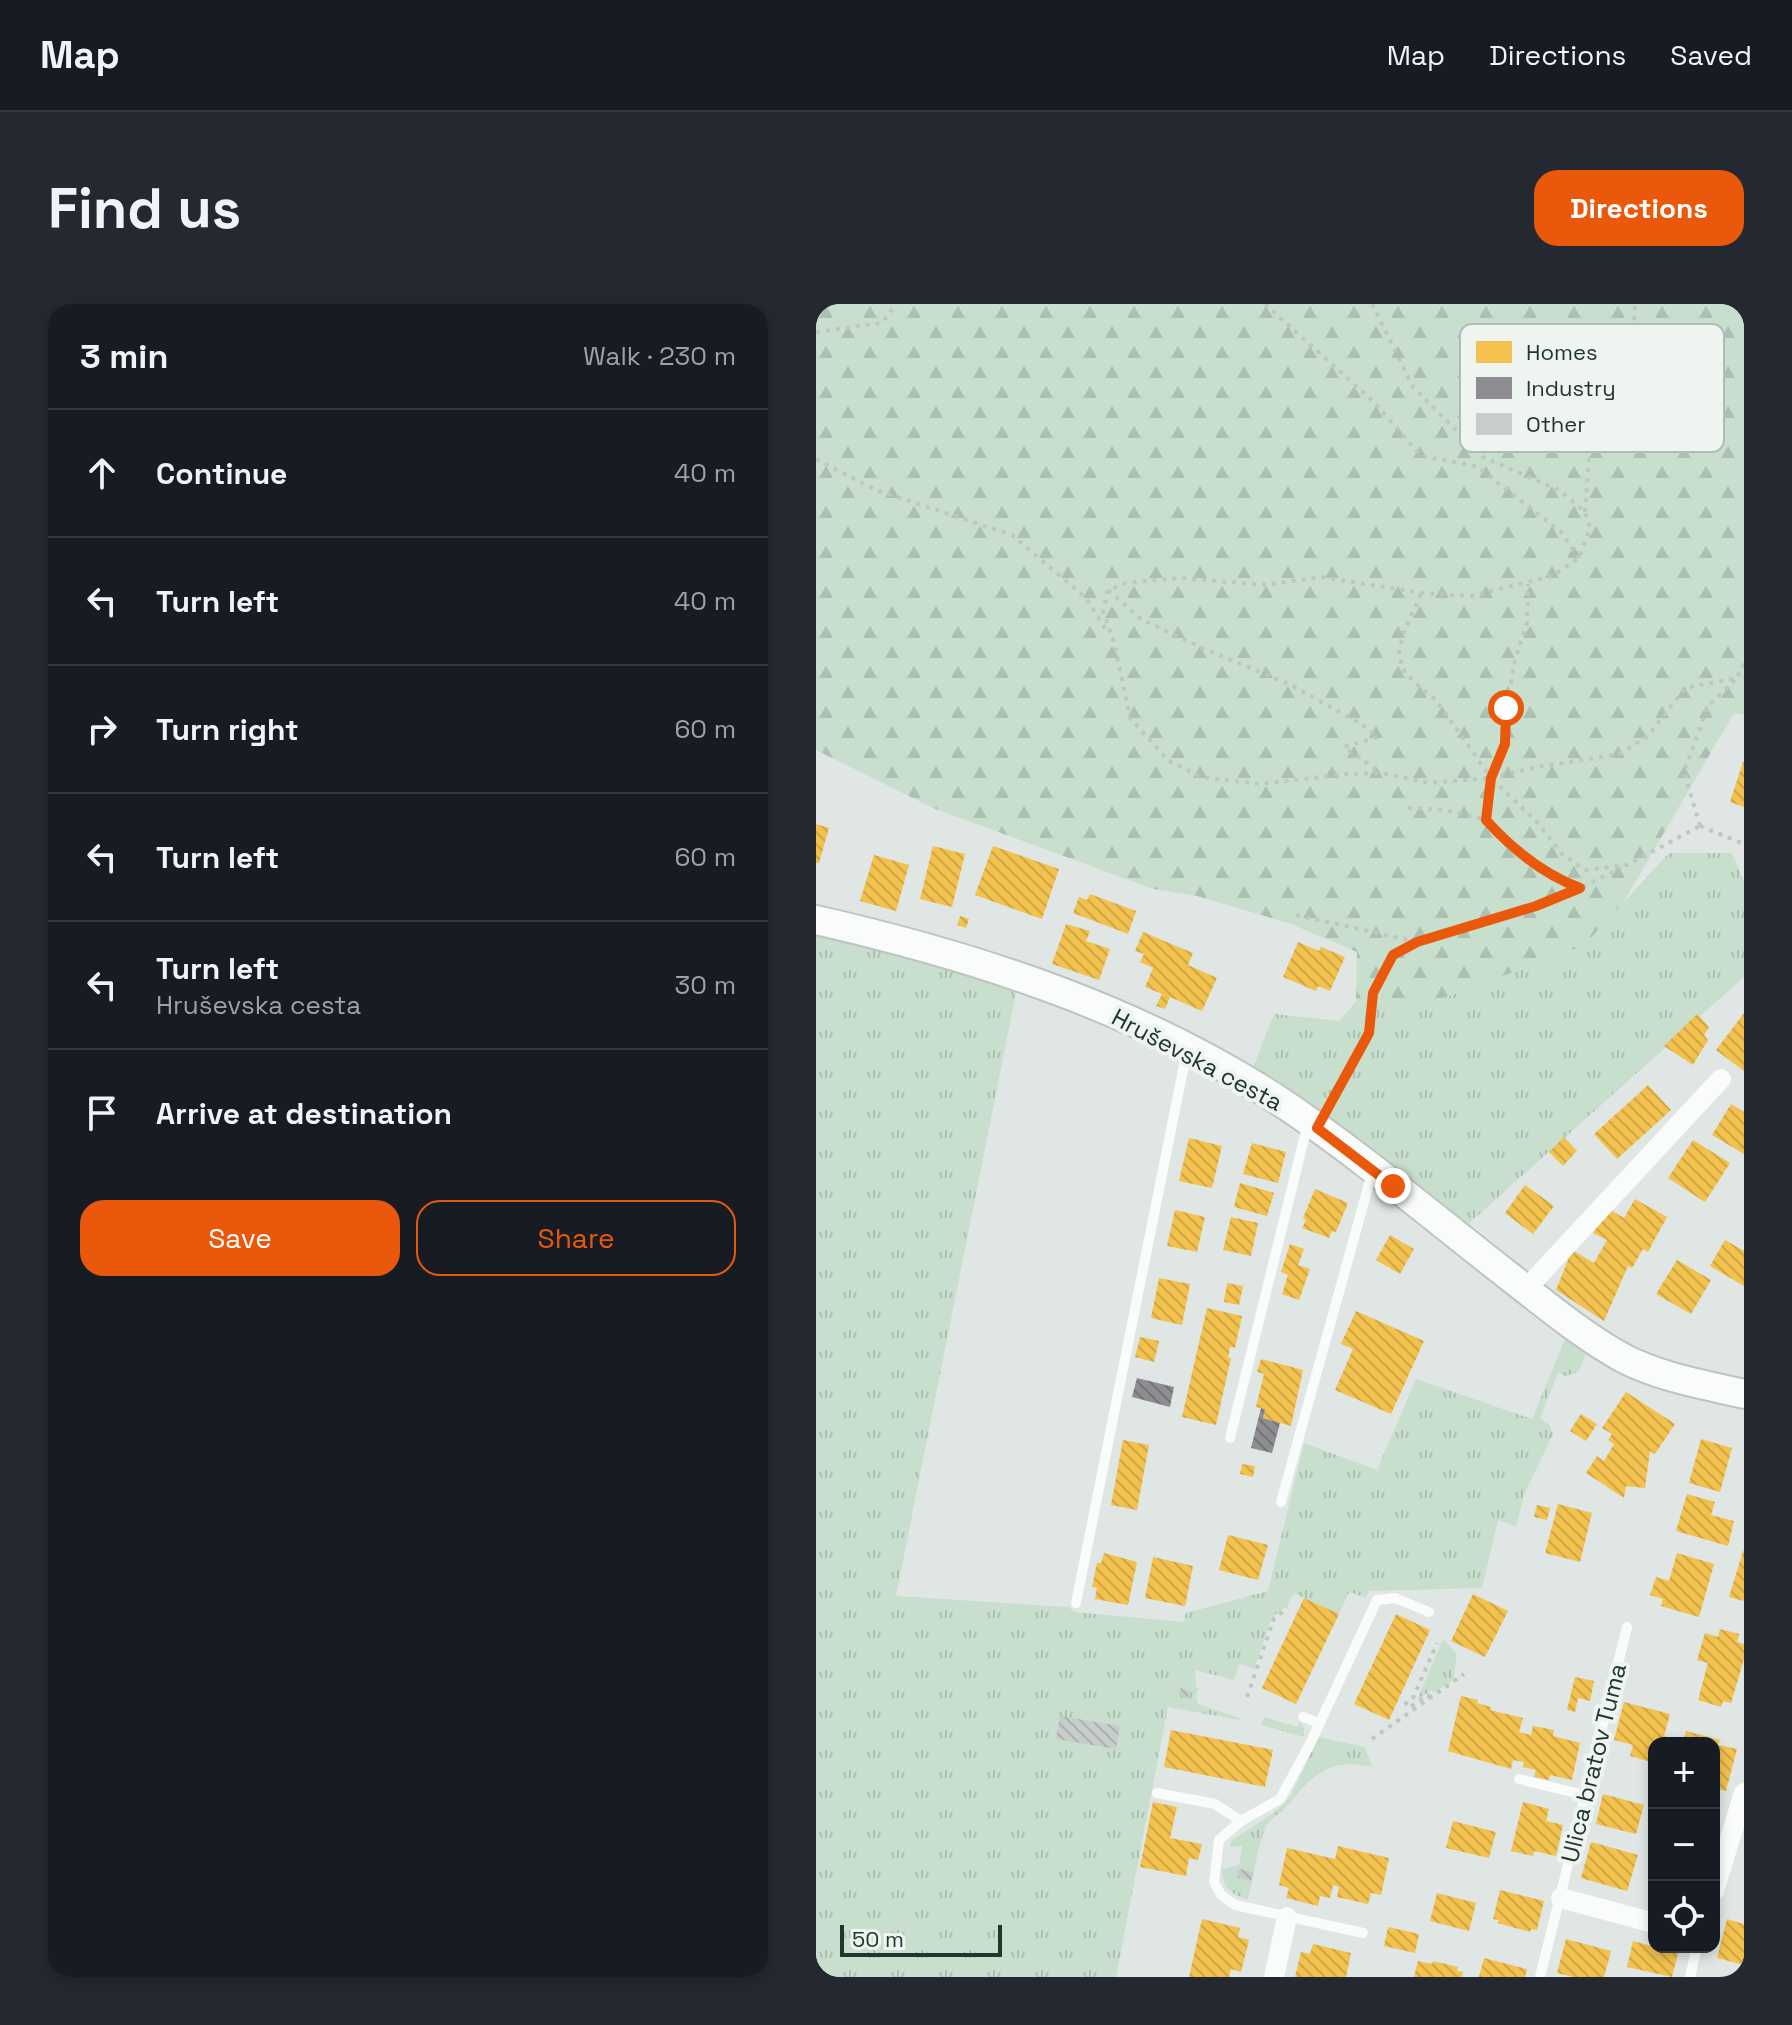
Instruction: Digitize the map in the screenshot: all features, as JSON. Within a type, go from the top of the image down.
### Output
[{"type":"street","name":"Hruševska cesta","points":[[816,920],[905,941],[1039,983],[1187,1048],[1238,1076],[1313,1125],[1569,1322],[1621,1357],[1674,1379],[1743,1392]]},
{"type":"street","points":[[1526,1289],[1721,1079]]},
{"type":"street","points":[[1717,1881],[1744,1793]]},
{"type":"street","points":[[1561,1898],[1648,1921]]},
{"type":"street","points":[[1274,1977],[1287,1917]]},
{"type":"lane","points":[[1076,1603],[1187,1048]]},
{"type":"lane","points":[[1230,1438],[1313,1125]]},
{"type":"lane","points":[[1281,1502],[1373,1171]]},
{"type":"lane","points":[[1363,1933],[1235,1905],[1217,1889],[1213,1876],[1219,1840],[1241,1821],[1280,1799],[1310,1744],[1377,1600],[1395,1598],[1429,1612]]},
{"type":"lane","name":"Ulica bratov Tuma","points":[[1540,1977],[1627,1627]]},
{"type":"lane","points":[[1303,1717],[1319,1723]]},
{"type":"lane","points":[[1519,1779],[1584,1795]]},
{"type":"lane","points":[[1157,1793],[1215,1804],[1241,1821]]},
{"type":"lane","points":[[1690,1977],[1696,1953]]},
{"type":"path","points":[[816,332],[882,323],[896,304]]},
{"type":"path","points":[[1265,304],[1375,403],[1421,456],[1476,466],[1560,531],[1579,558]]},
{"type":"path","points":[[1372,304],[1413,387],[1460,434]]},
{"type":"path","points":[[1634,324],[1635,304]]},
{"type":"path","points":[[1478,452],[1483,457],[1559,490],[1585,512]]},
{"type":"path","points":[[1108,590],[1126,583],[1180,578],[1266,585],[1321,577],[1422,593],[1471,596],[1528,583],[1552,576],[1579,558],[1590,528],[1585,512],[1589,452]]},
{"type":"path","points":[[1476,466],[1483,457]]},
{"type":"path","points":[[816,459],[876,490],[1012,535],[1086,598],[1114,642]]},
{"type":"path","points":[[1486,820],[1491,778],[1505,744],[1506,708],[1515,660],[1527,623],[1528,583]]},
{"type":"path","points":[[1108,590],[1103,611],[1114,642],[1130,718],[1169,761],[1201,777],[1259,784],[1382,773],[1428,783],[1491,778],[1620,754],[1648,736],[1685,688],[1737,678]]},
{"type":"path","points":[[1108,590],[1141,619],[1291,685],[1361,724],[1378,737],[1344,747],[1382,773]]},
{"type":"path","points":[[1422,593],[1404,632],[1399,651],[1402,668],[1436,700],[1491,778],[1537,822],[1562,854],[1585,870],[1627,865]]},
{"type":"path","points":[[1700,826],[1684,772],[1708,706],[1737,678],[1744,663]]},
{"type":"path","points":[[1408,808],[1445,810],[1486,820],[1506,842],[1553,878],[1580,888]]},
{"type":"path","points":[[1700,826],[1744,844]]},
{"type":"path","points":[[1313,1125],[1369,1033],[1373,993],[1393,955],[1417,942],[1536,906],[1580,888],[1700,826]]},
{"type":"path","points":[[1296,915],[1417,942]]},
{"type":"path","points":[[1247,1697],[1274,1618],[1288,1608]]},
{"type":"path","points":[[1430,1698],[1428,1695],[1409,1708],[1406,1703],[1413,1698],[1437,1643]]},
{"type":"path","points":[[1372,1739],[1464,1674]]},
{"type":"green space","points":[[816,304],[1744,304],[1744,715],[1734,713],[1623,903],[1583,946],[1432,1002],[1356,1001],[1357,952],[1291,924],[1197,896],[1153,889],[933,808],[816,750]]},
{"type":"green space","points":[[1669,853],[1732,853],[1744,881],[1744,977],[1465,1227],[1252,1070],[1274,1014],[1340,1021],[1356,1001],[1433,1002],[1583,946]]},
{"type":"green space","points":[[816,933],[1017,988],[896,1596],[1069,1607],[1074,1612],[1184,1622],[1186,1613],[1268,1591],[1304,1443],[1377,1470],[1416,1379],[1532,1419],[1565,1339],[1586,1354],[1578,1372],[1566,1376],[1558,1373],[1540,1418],[1549,1424],[1553,1434],[1524,1495],[1516,1526],[1498,1520],[1482,1588],[1369,1591],[1366,1598],[1349,1592],[1339,1614],[1294,1593],[1287,1606],[1272,1617],[1254,1669],[1239,1664],[1234,1680],[1195,1670],[1196,1687],[1199,1688],[1196,1696],[1198,1704],[1240,1718],[1168,1707],[1116,1977],[816,1977]]},
{"type":"green space","points":[[1443,1639],[1457,1654],[1453,1680],[1417,1700]]},
{"type":"green space","points":[[1264,1717],[1298,1727],[1300,1721],[1304,1737],[1261,1725]]},
{"type":"green space","points":[[1318,1737],[1365,1747],[1372,1767],[1358,1764],[1334,1766],[1306,1785],[1266,1827],[1248,1899],[1237,1895],[1226,1885],[1222,1875],[1222,1869],[1239,1865],[1242,1846],[1230,1847],[1231,1841],[1276,1811],[1291,1796]]},
{"type":"building: Homes","points":[[1744,762],[1744,807],[1730,802]]},
{"type":"building: Homes","points":[[816,824],[829,828],[819,863],[816,863]]},
{"type":"building: Homes","points":[[933,846],[965,854],[952,907],[920,899]]},
{"type":"building: Homes","points":[[993,846],[1059,869],[1042,919],[975,895]]},
{"type":"building: Homes","points":[[874,855],[909,865],[896,911],[860,901]]},
{"type":"building: Homes","points":[[1090,894],[1136,911],[1128,934],[1073,913],[1079,897],[1087,900]]},
{"type":"building: Homes","points":[[960,916],[969,919],[966,928],[957,925]]},
{"type":"building: Homes","points":[[1066,924],[1090,931],[1086,941],[1110,949],[1099,980],[1052,964]]},
{"type":"building: Homes","points":[[1143,932],[1193,953],[1188,965],[1217,978],[1202,1011],[1170,997],[1165,1009],[1156,1006],[1162,994],[1145,987],[1153,968],[1140,962],[1144,954],[1135,951]]},
{"type":"building: Homes","points":[[1298,942],[1345,957],[1330,991],[1318,986],[1316,991],[1283,977]]},
{"type":"building: Homes","points":[[1744,1013],[1744,1071],[1716,1050]]},
{"type":"building: Homes","points":[[1697,1014],[1709,1027],[1704,1035],[1708,1040],[1693,1065],[1664,1046]]},
{"type":"building: Homes","points":[[1648,1085],[1671,1110],[1617,1159],[1594,1134]]},
{"type":"building: Homes","points":[[1731,1104],[1744,1112],[1744,1154],[1712,1135]]},
{"type":"building: Homes","points":[[1564,1137],[1577,1151],[1563,1166],[1549,1152]]},
{"type":"building: Homes","points":[[1189,1138],[1222,1146],[1212,1188],[1179,1181]]},
{"type":"building: Homes","points":[[1693,1140],[1730,1163],[1705,1202],[1668,1178]]},
{"type":"building: Homes","points":[[1252,1143],[1286,1152],[1278,1183],[1243,1174]]},
{"type":"building: Homes","points":[[1240,1183],[1274,1193],[1267,1216],[1234,1207]]},
{"type":"building: Homes","points":[[1525,1185],[1554,1206],[1533,1234],[1505,1213]]},
{"type":"building: Homes","points":[[1315,1189],[1348,1203],[1336,1232],[1332,1231],[1329,1238],[1302,1228]]},
{"type":"building: Homes","points":[[1635,1199],[1667,1217],[1648,1252],[1643,1249],[1632,1268],[1628,1266],[1604,1321],[1556,1290],[1572,1250],[1594,1263],[1607,1240],[1593,1233],[1607,1208],[1624,1218]]},
{"type":"building: Homes","points":[[1175,1210],[1205,1217],[1197,1252],[1167,1246]]},
{"type":"building: Homes","points":[[1231,1217],[1258,1223],[1251,1256],[1223,1250]]},
{"type":"building: Homes","points":[[1390,1235],[1414,1249],[1400,1274],[1376,1260]]},
{"type":"building: Homes","points":[[1725,1240],[1744,1251],[1744,1286],[1710,1266]]},
{"type":"building: Homes","points":[[1290,1244],[1304,1249],[1298,1265],[1310,1269],[1299,1300],[1282,1294],[1288,1275],[1281,1272]]},
{"type":"building: Homes","points":[[1677,1260],[1711,1280],[1691,1314],[1656,1294]]},
{"type":"building: Homes","points":[[1159,1278],[1190,1284],[1182,1325],[1151,1318]]},
{"type":"building: Homes","points":[[1227,1283],[1243,1286],[1239,1305],[1224,1302]]},
{"type":"building: Homes","points":[[1207,1308],[1242,1316],[1235,1348],[1230,1347],[1228,1358],[1231,1358],[1216,1425],[1182,1417]]},
{"type":"building: Homes","points":[[1356,1311],[1424,1341],[1391,1414],[1335,1390],[1353,1349],[1341,1344]]},
{"type":"building: Homes","points":[[1140,1337],[1159,1341],[1154,1362],[1135,1357]]},
{"type":"building: Homes","points":[[1261,1359],[1303,1370],[1291,1426],[1263,1418],[1265,1409],[1256,1407],[1264,1374],[1257,1372]]},
{"type":"building: Homes","points":[[1626,1392],[1675,1424],[1655,1454],[1650,1451],[1645,1488],[1626,1486],[1624,1498],[1586,1473],[1597,1456],[1604,1461],[1614,1444],[1608,1440],[1612,1434],[1602,1428]]},
{"type":"building: Homes","points":[[1581,1414],[1597,1424],[1586,1441],[1570,1431]]},
{"type":"building: Homes","points":[[1701,1439],[1732,1448],[1720,1492],[1689,1483]]},
{"type":"building: Homes","points":[[1123,1440],[1149,1445],[1137,1510],[1111,1505]]},
{"type":"building: Homes","points":[[1242,1464],[1255,1466],[1253,1477],[1240,1474]]},
{"type":"building: Homes","points":[[1687,1494],[1715,1502],[1711,1515],[1734,1521],[1728,1546],[1676,1531]]},
{"type":"building: Homes","points":[[1558,1504],[1592,1513],[1580,1562],[1545,1553]]},
{"type":"building: Homes","points":[[1537,1505],[1550,1508],[1547,1520],[1534,1517]]},
{"type":"building: Homes","points":[[1228,1535],[1268,1545],[1258,1580],[1219,1570]]},
{"type":"building: Homes","points":[[1744,1551],[1744,1601],[1729,1597]]},
{"type":"building: Homes","points":[[1104,1553],[1137,1562],[1128,1605],[1095,1599],[1097,1588],[1092,1587],[1097,1563],[1101,1563]]},
{"type":"building: Homes","points":[[1677,1553],[1714,1564],[1699,1617],[1661,1606],[1663,1599],[1650,1595],[1656,1577],[1669,1581]]},
{"type":"building: Homes","points":[[1153,1557],[1193,1566],[1185,1606],[1145,1598]]},
{"type":"building: Homes","points":[[1473,1594],[1508,1611],[1485,1657],[1451,1641]]},
{"type":"building: Homes","points":[[1304,1598],[1339,1614],[1296,1704],[1262,1688]]},
{"type":"building: Homes","points":[[1396,1614],[1430,1630],[1389,1720],[1354,1704]]},
{"type":"building: Homes","points":[[1720,1629],[1739,1634],[1737,1642],[1744,1644],[1744,1659],[1731,1703],[1723,1701],[1721,1707],[1698,1700],[1708,1663],[1697,1660],[1705,1633],[1718,1637]]},
{"type":"building: Homes","points":[[1575,1677],[1594,1681],[1590,1701],[1578,1698],[1575,1712],[1567,1710]]},
{"type":"building: Homes","points":[[1461,1696],[1478,1700],[1477,1703],[1491,1707],[1490,1710],[1523,1718],[1519,1732],[1531,1735],[1533,1726],[1554,1730],[1553,1736],[1580,1743],[1572,1780],[1550,1775],[1549,1780],[1534,1777],[1536,1770],[1523,1767],[1524,1762],[1513,1760],[1511,1769],[1448,1751]]},
{"type":"building: Homes","points":[[1624,1702],[1670,1714],[1664,1736],[1668,1737],[1648,1737],[1648,1761],[1630,1756],[1633,1745],[1614,1740]]},
{"type":"building: Homes","points":[[1171,1730],[1273,1750],[1265,1787],[1164,1767]]},
{"type":"building: Homes","points":[[1686,1731],[1709,1737],[1684,1737]]},
{"type":"building: Homes","points":[[1720,1745],[1737,1749],[1726,1791],[1720,1790]]},
{"type":"building: Homes","points":[[1603,1794],[1644,1805],[1636,1834],[1596,1824]]},
{"type":"building: Homes","points":[[1153,1802],[1177,1807],[1170,1838],[1202,1844],[1198,1860],[1189,1858],[1186,1876],[1140,1867]]},
{"type":"building: Homes","points":[[1523,1802],[1549,1809],[1546,1821],[1563,1825],[1556,1856],[1534,1851],[1533,1856],[1511,1851]]},
{"type":"building: Homes","points":[[1453,1821],[1496,1832],[1489,1858],[1446,1848]]},
{"type":"building: Homes","points":[[1591,1842],[1638,1855],[1627,1891],[1581,1878]]},
{"type":"building: Homes","points":[[1338,1846],[1389,1858],[1381,1895],[1371,1893],[1368,1904],[1337,1897],[1339,1887],[1333,1885],[1330,1898],[1320,1896],[1318,1906],[1286,1898],[1289,1888],[1279,1885],[1287,1848],[1335,1859]]},
{"type":"building: Homes","points":[[1500,1890],[1544,1901],[1537,1930],[1531,1929],[1530,1932],[1493,1919]]},
{"type":"building: Homes","points":[[1437,1893],[1476,1903],[1469,1931],[1430,1921]]},
{"type":"building: Homes","points":[[1202,1919],[1240,1928],[1238,1937],[1249,1940],[1241,1972],[1231,1969],[1229,1977],[1189,1977]]},
{"type":"building: Homes","points":[[1727,1919],[1744,1924],[1744,1965],[1717,1958]]},
{"type":"building: Homes","points":[[1388,1927],[1419,1934],[1415,1953],[1384,1946]]},
{"type":"building: Homes","points":[[1566,1939],[1611,1951],[1604,1977],[1573,1977],[1557,1973]]},
{"type":"building: Homes","points":[[1633,1941],[1648,1945],[1648,1953],[1678,1953],[1672,1977],[1627,1967]]},
{"type":"building: Homes","points":[[1313,1944],[1351,1953],[1346,1977],[1295,1977],[1301,1952],[1310,1954]]},
{"type":"building: Homes","points":[[1484,1958],[1527,1969],[1525,1977],[1479,1977]]},
{"type":"building: Homes","points":[[1418,1961],[1458,1967],[1457,1971],[1463,1972],[1462,1977],[1414,1977]]},
{"type":"building: Industry","points":[[1137,1378],[1174,1387],[1170,1407],[1132,1397]]},
{"type":"building: Industry","points":[[1261,1408],[1265,1409],[1263,1418],[1280,1423],[1272,1453],[1251,1448]]},
{"type":"building: Other","points":[[1181,1688],[1190,1691],[1188,1698],[1179,1695]]},
{"type":"building: Other","points":[[1060,1716],[1120,1726],[1116,1749],[1056,1739]]},
{"type":"building: Other","points":[[1239,1869],[1253,1872],[1251,1881],[1237,1878]]},
{"type":"route","points":[[1393,1186],[1317,1128],[1369,1033],[1373,993],[1393,955],[1417,942],[1536,906],[1580,888],[1553,878],[1506,842],[1486,820],[1491,778],[1505,744],[1506,708]]}]
